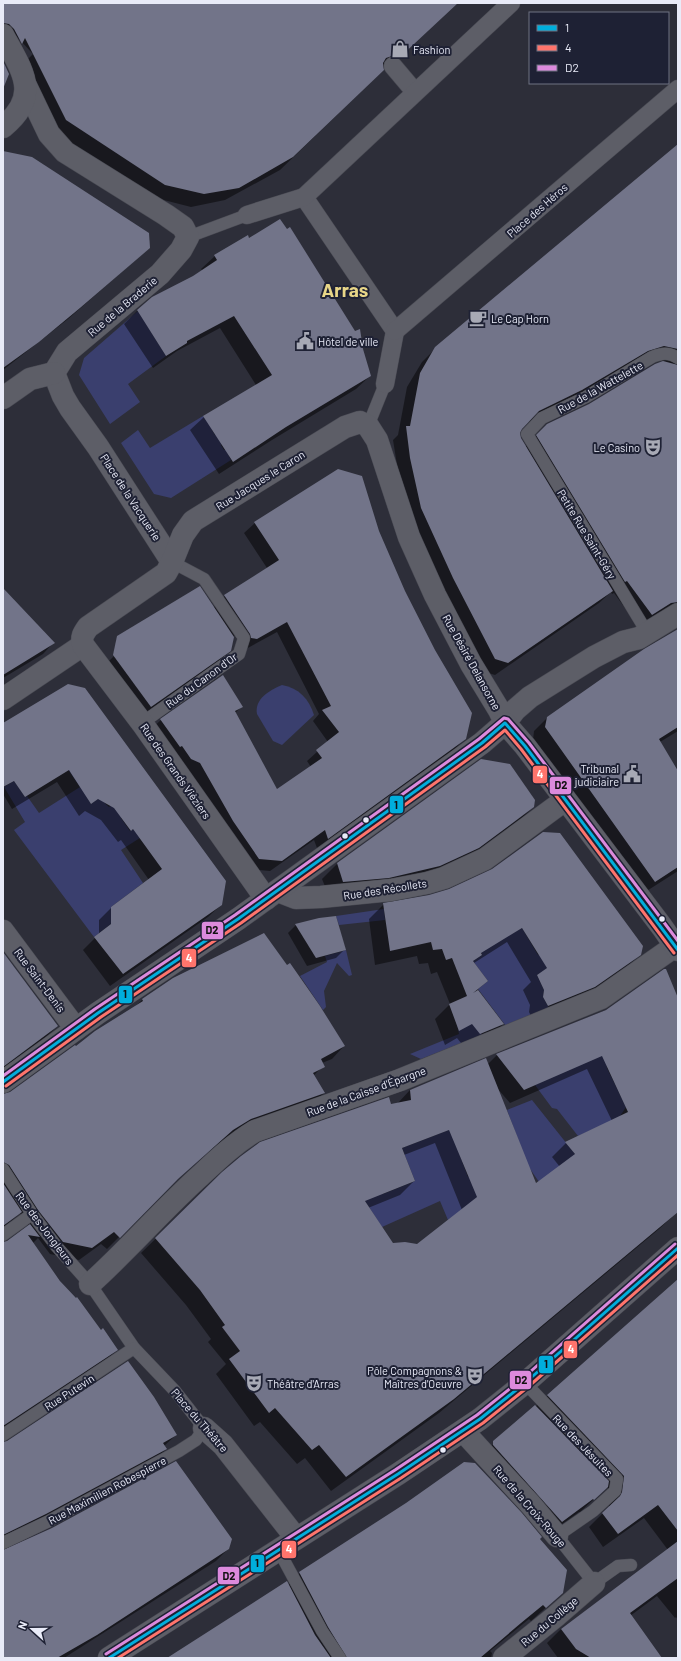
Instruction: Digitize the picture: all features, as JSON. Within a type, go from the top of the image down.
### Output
[{"type":"street","points":[[247,215],[304,197],[511,3]]},
{"type":"street","points":[[3,35],[21,69],[26,86],[49,134],[65,152],[172,219],[183,227],[188,238]]},
{"type":"street","points":[[393,66],[415,92]]},
{"type":"street","points":[[3,128],[20,110],[25,99],[26,86]]},
{"type":"street","name":"Place des Héros","points":[[395,331],[678,89]]},
{"type":"street","points":[[304,197],[395,331],[385,384]]},
{"type":"street","name":"Rue de la Braderie","points":[[54,372],[67,352],[160,274],[188,238]]},
{"type":"street","points":[[3,398],[30,379],[54,372]]},
{"type":"street","name":"Place de la Vacquerie","points":[[54,372],[63,396],[70,408],[98,447],[172,562]]},
{"type":"street","name":"Rue Jacques le Caron","points":[[172,562],[183,535],[193,521],[345,427],[360,422],[368,426]]},
{"type":"street","name":"Rue Désiré Delansorne","points":[[368,426],[377,440],[409,537],[435,595],[471,664],[499,710],[505,723],[677,947]]},
{"type":"street","points":[[3,699],[83,645],[82,637],[88,627],[166,573],[172,562]]},
{"type":"street","points":[[3,1082],[76,1029],[272,895],[482,743],[505,723],[515,710],[530,697],[594,657],[618,645],[648,634],[678,614]]},
{"type":"street","name":"Rue des Grands Viéziers","points":[[83,645],[272,895]]},
{"type":"street","name":"Rue des Récollets","points":[[272,895],[296,898],[321,897],[391,890],[438,880],[459,872],[485,859],[565,800]]},
{"type":"street","name":"Rue Saint-Denis","points":[[3,931],[76,1029]]},
{"type":"street","name":"Rue de la Caisse d'Épargne","points":[[90,1284],[108,1268],[194,1180],[241,1139],[255,1131],[400,1080],[601,998],[677,947]]},
{"type":"street","points":[[123,1654],[287,1543],[463,1431],[495,1408],[678,1248]]},
{"type":"street","name":"Place du Théâtre","points":[[204,1428],[222,1445],[287,1543]]},
{"type":"street","name":"Rue de la Croix-Rouge","points":[[463,1431],[531,1505],[557,1536]]},
{"type":"street","name":"Rue du Collège","points":[[504,1658],[594,1583]]},
{"type":"lane","points":[[188,238],[247,215]]},
{"type":"lane","name":"Rue de la Wattelette","points":[[527,434],[542,418],[586,397],[652,357],[662,353],[671,354],[678,358]]},
{"type":"lane","points":[[368,426],[385,384]]},
{"type":"lane","name":"Petite Rue Saint-Géry","points":[[527,434],[648,634]]},
{"type":"lane","name":"Rue du Canon d'Or","points":[[142,723],[239,654],[244,638],[204,579],[172,562]]},
{"type":"lane","name":"Rue des Jongleurs","points":[[3,1169],[32,1214],[57,1247],[90,1284]]},
{"type":"lane","points":[[3,1235],[32,1214]]},
{"type":"lane","name":"Place du Théâtre","points":[[90,1284],[134,1348],[175,1391],[204,1428]]},
{"type":"lane","name":"Rue Putevin","points":[[3,1435],[134,1348]]},
{"type":"lane","name":"Rue des Jésuites","points":[[525,1383],[617,1479],[615,1491],[593,1511],[557,1536]]},
{"type":"lane","name":"Rue Maximilien Robespierre","points":[[3,1543],[49,1521],[179,1450],[196,1440],[204,1428]]},
{"type":"lane","name":"Rue de la Croix-Rouge","points":[[557,1536],[594,1583]]},
{"type":"lane","points":[[287,1543],[322,1631],[340,1658]]},
{"type":"lane","points":[[594,1583],[618,1566],[631,1565]]},
{"type":"shaded area","points":[[138,311],[166,356],[128,384],[140,402],[110,424],[79,375],[84,358]]},
{"type":"shaded area","points":[[203,416],[213,429],[212,430],[215,435],[217,434],[222,443],[221,445],[224,450],[226,450],[231,460],[171,498],[154,494],[121,443],[138,430],[150,448]]},
{"type":"shaded area","points":[[282,685],[288,686],[302,695],[312,709],[314,715],[282,745],[273,741],[257,714],[257,709],[260,700],[268,692]]},
{"type":"shaded area","points":[[88,748],[87,797],[91,804],[103,795],[104,802],[107,806],[109,807],[115,803],[122,812],[121,818],[130,831],[137,827],[143,836],[121,850],[143,883],[111,907],[111,915],[116,920],[94,937],[14,830],[25,822],[4,787],[14,781],[39,813],[80,787],[65,765]]},
{"type":"shaded area","points":[[384,909],[385,920],[339,925],[336,916]]},
{"type":"shaded area","points":[[522,928],[538,955],[547,950],[558,961],[537,975],[544,990],[543,997],[549,1008],[506,1026],[478,989],[488,981],[473,961],[482,955],[481,951]]},
{"type":"shaded area","points":[[346,950],[352,975],[349,976],[337,963],[324,991],[326,1007],[323,1010],[300,976],[327,962],[325,956]]},
{"type":"shaded area","points":[[475,1017],[482,1035],[421,1059],[410,1054],[459,1034],[457,1024]]},
{"type":"shaded area","points":[[605,1052],[607,1068],[626,1107],[607,1136],[600,1126],[578,1136],[557,1109],[552,1108],[535,1085]]},
{"type":"shaded area","points":[[532,1100],[575,1154],[553,1202],[528,1166],[448,1220],[440,1201],[382,1227],[365,1201],[376,1178],[383,1194],[415,1181],[402,1148],[454,1128],[459,1153],[468,1177],[524,1155],[507,1110]]},
{"type":"building","points":[[3,3],[458,3],[399,58],[392,56],[386,58],[383,63],[384,70],[293,157],[239,188],[204,194],[165,185],[66,120],[25,38],[22,44],[14,29],[9,24],[3,23]]},
{"type":"building","points":[[3,61],[9,74],[3,89]]},
{"type":"building","points":[[678,144],[678,349],[664,346],[648,351],[582,390],[539,411],[520,433],[521,438],[613,591],[508,663],[495,659],[453,578],[421,508],[410,458],[406,426],[410,426],[420,373],[435,347]]},
{"type":"building","points":[[3,151],[32,157],[149,233],[150,248],[39,342],[3,368]]},
{"type":"building","name":"Hôtel de ville","points":[[280,219],[287,229],[290,227],[355,331],[360,329],[363,349],[371,376],[286,427],[233,462],[203,416],[272,375],[234,316],[187,341],[187,343],[166,356],[137,310],[152,297],[193,276],[217,260],[214,255],[248,235],[249,238]]},
{"type":"building","points":[[663,361],[678,365],[678,602],[671,603],[652,615],[627,581],[625,582],[536,435],[547,424],[589,404],[655,364]]},
{"type":"building","points":[[338,469],[362,476],[379,531],[405,591],[435,650],[472,713],[466,739],[328,839],[325,830],[282,861],[259,859],[233,821],[200,763],[191,759],[182,746],[180,747],[160,719],[223,675],[243,707],[235,711],[277,789],[322,758],[316,750],[339,732],[322,710],[331,706],[287,622],[257,639],[251,638],[250,634],[224,595],[279,560],[254,522]]},
{"type":"building","points":[[200,586],[234,637],[231,651],[151,707],[113,655],[117,636]]},
{"type":"building","points":[[3,588],[55,643],[3,675]]},
{"type":"building","name":"Tribunal judiciaire","points":[[678,629],[678,727],[659,739],[678,771],[678,867],[655,882],[545,727],[547,717],[644,649]]},
{"type":"building","points":[[68,684],[85,688],[226,881],[222,905],[123,974],[94,937],[111,924],[111,907],[162,869],[133,829],[131,831],[114,808],[98,799],[91,804],[69,770],[25,797],[14,781],[3,787],[3,723]]},
{"type":"building","points":[[481,759],[510,764],[535,800],[534,807],[479,848],[440,866],[389,878],[343,882],[337,863]]},
{"type":"building","points":[[543,832],[560,833],[643,946],[641,955],[595,987],[548,1006],[543,997],[544,990],[537,975],[547,968],[522,928],[481,953],[482,955],[473,961],[488,981],[473,993],[478,990],[504,1024],[480,1034],[472,1024],[459,1031],[449,1004],[467,996],[452,958],[446,960],[442,949],[433,950],[431,942],[390,951],[383,903],[429,895],[449,889],[492,869]]},
{"type":"building","points":[[336,916],[346,950],[316,958],[295,924],[319,918]]},
{"type":"building","points":[[264,933],[287,965],[290,963],[320,1006],[345,1046],[321,1059],[325,1067],[313,1073],[325,1093],[251,1119],[233,1130],[178,1179],[120,1238],[114,1232],[92,1248],[63,1242],[38,1210],[9,1165],[3,1162],[3,1094],[10,1092],[95,1031],[143,1001],[142,999],[173,978]]},
{"type":"building","points":[[3,952],[58,1026],[3,1067]]},
{"type":"building","points":[[666,969],[678,998],[678,1212],[454,1399],[346,1477],[319,1445],[312,1450],[275,1408],[269,1413],[229,1359],[240,1351],[222,1327],[225,1325],[200,1290],[155,1238],[222,1172],[260,1142],[389,1097],[391,1104],[411,1100],[410,1090],[486,1058],[536,1183],[575,1154],[565,1142],[628,1112],[602,1056],[524,1090],[496,1054],[606,1010]],"holes":[[[449,1130],[477,1197],[417,1244],[405,1242],[393,1243],[365,1201],[415,1181],[402,1148]]]},
{"type":"building","points":[[3,1183],[22,1212],[3,1226]]},
{"type":"building","points":[[30,1224],[40,1237],[28,1235],[60,1281],[76,1298],[77,1297],[101,1330],[103,1328],[118,1350],[3,1426],[3,1242],[7,1241]]},
{"type":"building","points":[[678,1279],[678,1531],[658,1505],[618,1534],[602,1513],[620,1496],[624,1476],[547,1395]]},
{"type":"building","points":[[128,1361],[154,1397],[177,1435],[163,1443],[167,1449],[46,1514],[3,1535],[3,1442],[7,1441]]},
{"type":"building","points":[[535,1405],[609,1481],[608,1487],[594,1500],[593,1499],[562,1522],[493,1445],[493,1441]]},
{"type":"building","points":[[176,1461],[232,1539],[229,1549],[97,1635],[57,1658],[3,1658],[3,1550],[52,1528]]},
{"type":"building","points":[[464,1462],[475,1463],[522,1513],[542,1537],[540,1539],[567,1570],[563,1593],[546,1608],[543,1605],[480,1658],[347,1658],[328,1627],[299,1572],[406,1503]]},
{"type":"building","points":[[678,1541],[678,1578],[630,1613],[662,1658],[591,1658],[576,1649],[561,1629]]},
{"type":"building","points":[[287,1581],[315,1635],[331,1658],[167,1658]]},
{"type":"transit line","name":"D2","points":[[3,1076],[95,1009],[235,915],[479,739],[504,718],[508,719],[529,743],[678,941]]},
{"type":"transit line","name":"1","points":[[3,1082],[98,1013],[238,919],[482,743],[505,723],[525,746],[678,950]]},
{"type":"transit line","name":"4","points":[[6,1086],[101,1017],[241,923],[485,747],[505,730],[521,749],[674,953]]},
{"type":"transit line","name":"D2","points":[[106,1654],[395,1470],[477,1415],[522,1379],[675,1244]]},
{"type":"transit line","name":"1","points":[[109,1658],[398,1474],[480,1419],[525,1383],[678,1248]]},
{"type":"transit line","name":"4","points":[[118,1658],[401,1478],[483,1423],[528,1387],[678,1255]]},
{"type":"place","name":"Fashion","points":[[400,49]]},
{"type":"place","name":"Le Cap Horn","points":[[478,318]]},
{"type":"place","name":"Hôtel de ville","points":[[305,341]]},
{"type":"place","name":"Le Casino","points":[[653,447]]},
{"type":"place","name":"Tribunal judiciaire","points":[[632,774]]},
{"type":"place","name":"Pôle Compagnons & Maîtres d'Oeuvre","points":[[475,1376]]},
{"type":"place","name":"Théâtre d'Arras","points":[[254,1383]]},
{"type":"district","name":"Arras","points":[[345,289]]}]
